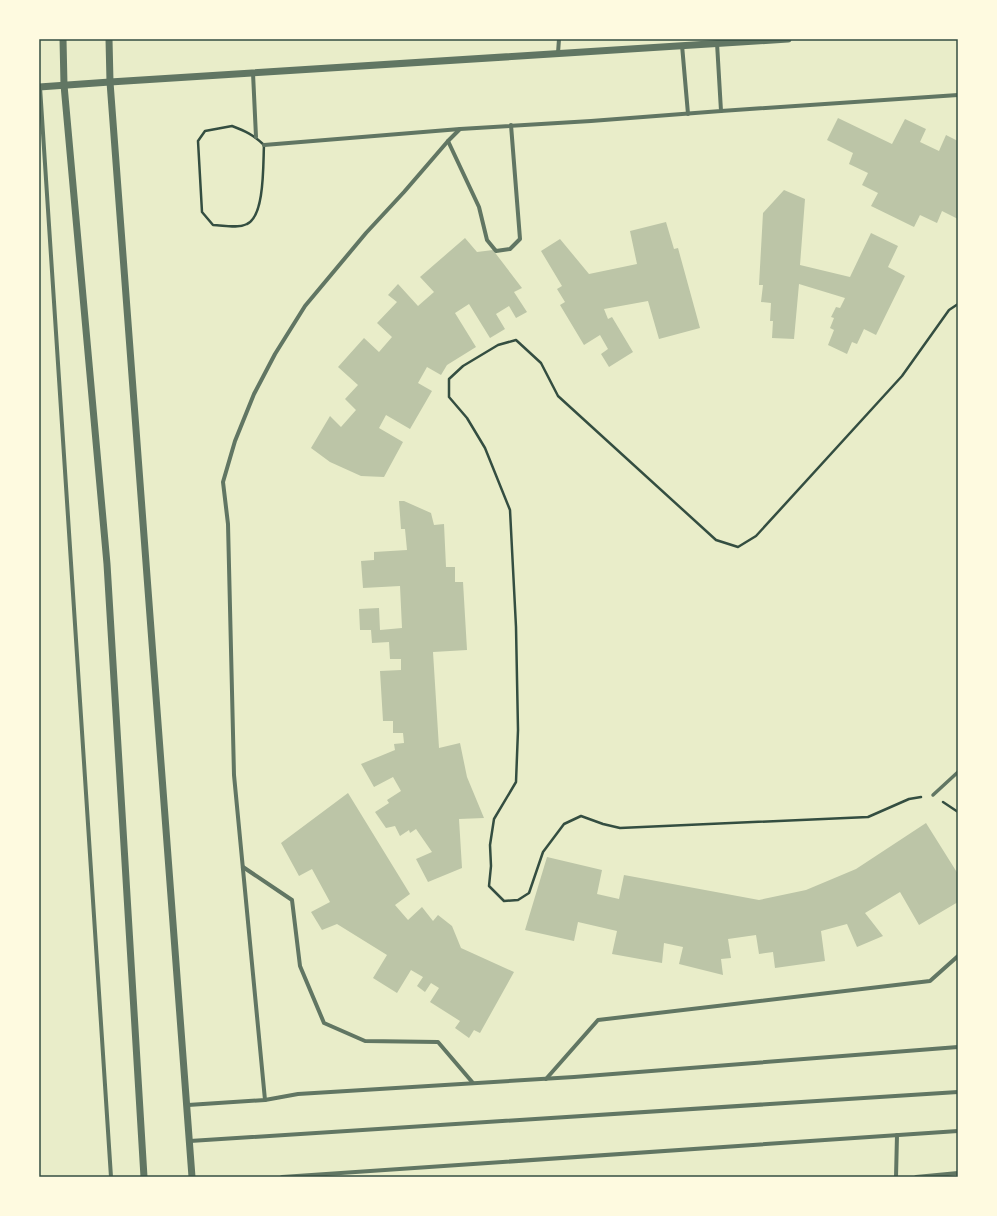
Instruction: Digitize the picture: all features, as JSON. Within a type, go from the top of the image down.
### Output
[{"type":"street","points":[[63,39],[64,85],[107,564],[144,1177]]},
{"type":"street","points":[[109,39],[110,82],[188,1105],[192,1177]]},
{"type":"street","points":[[558,53],[559,39]]},
{"type":"street","points":[[111,1177],[40,87],[788,39]]},
{"type":"street","points":[[717,43],[721,111]]},
{"type":"street","points":[[682,45],[688,114]]},
{"type":"street","points":[[253,73],[256,137]]},
{"type":"street","points":[[264,145],[511,125],[591,122],[721,111],[958,95]]},
{"type":"street","points":[[448,141],[479,207],[487,240],[496,251],[510,249],[520,239],[511,125]]},
{"type":"street","points":[[265,1100],[234,775],[228,524],[223,482],[235,441],[254,394],[275,354],[305,306],[366,233],[460,129]]},
{"type":"street","points":[[933,795],[958,772]]},
{"type":"street","points":[[243,867],[292,900],[300,966],[324,1023],[364,1041],[438,1042],[473,1083]]},
{"type":"street","points":[[546,1079],[598,1020],[930,981],[958,956]]},
{"type":"street","points":[[188,1105],[265,1100],[298,1094],[546,1079],[958,1047]]},
{"type":"street","points":[[190,1141],[958,1092]]},
{"type":"street","points":[[282,1177],[958,1131]]},
{"type":"street","points":[[896,1177],[897,1135]]},
{"type":"street","points":[[916,1177],[958,1173]]},
{"type":"path","points":[[256,137],[232,126],[205,131],[198,141],[202,212],[213,225],[240,226],[248,224],[254,217],[262,198],[264,145]]},
{"type":"path","points":[[958,304],[948,310],[902,376],[756,536],[738,547],[716,540],[558,396],[541,363],[516,340],[498,345],[463,366],[449,379],[449,397],[467,418],[485,448],[510,510],[516,627],[518,730],[516,782],[494,819],[490,845],[491,866],[489,886],[504,901],[518,900],[530,893],[543,852],[564,824],[581,816],[620,828],[868,817],[909,799],[933,795],[958,812]]},
{"type":"building","points":[[838,118],[892,144],[905,119],[926,129],[920,142],[939,151],[946,135],[958,141],[958,219],[942,211],[937,223],[920,215],[914,227],[871,206],[878,193],[862,185],[868,173],[849,164],[853,153],[827,140]]},
{"type":"building","points":[[784,190],[805,199],[800,265],[850,277],[871,233],[898,246],[888,267],[905,276],[876,335],[864,329],[857,344],[852,342],[847,354],[828,345],[834,330],[830,328],[834,318],[831,317],[836,307],[840,308],[845,298],[799,284],[794,339],[772,338],[773,321],[770,321],[771,303],[761,302],[763,285],[759,285],[763,213]]},
{"type":"building","points":[[666,222],[674,249],[678,248],[700,328],[659,339],[648,301],[604,309],[608,319],[612,317],[633,352],[609,367],[601,354],[608,349],[600,335],[584,345],[560,305],[565,302],[557,289],[562,286],[541,251],[560,239],[589,274],[637,264],[630,231]]},
{"type":"building","points":[[465,238],[477,252],[493,250],[522,288],[514,292],[527,312],[516,318],[509,306],[496,314],[505,329],[490,338],[469,304],[455,313],[476,347],[447,365],[441,375],[427,367],[418,383],[432,391],[410,429],[386,415],[379,428],[403,442],[384,477],[361,476],[330,462],[311,448],[330,416],[341,427],[356,410],[345,399],[358,385],[338,367],[364,338],[379,352],[392,337],[377,323],[397,302],[388,295],[398,284],[418,306],[434,292],[420,277]]},
{"type":"building","points":[[399,501],[404,501],[431,513],[434,525],[444,524],[446,567],[455,567],[455,582],[463,582],[467,650],[433,652],[439,748],[460,743],[467,777],[484,818],[459,819],[462,868],[428,882],[416,859],[432,852],[416,829],[410,833],[409,830],[400,836],[395,826],[386,828],[375,812],[389,803],[387,800],[401,791],[393,777],[374,787],[361,764],[395,750],[394,744],[404,743],[403,733],[393,733],[393,721],[383,721],[380,671],[401,670],[401,659],[390,659],[389,642],[372,643],[371,630],[360,630],[359,609],[379,608],[380,630],[402,628],[400,586],[363,588],[361,561],[374,560],[374,552],[407,550],[405,529],[401,529]]},
{"type":"building","points":[[348,793],[410,894],[395,905],[408,920],[422,907],[433,921],[438,915],[452,926],[461,948],[514,972],[480,1033],[474,1030],[469,1038],[455,1028],[460,1021],[430,1002],[439,988],[431,983],[425,992],[417,986],[423,977],[411,970],[397,993],[373,978],[387,955],[337,924],[322,930],[311,912],[330,902],[312,869],[299,876],[281,843]]},
{"type":"building","points":[[926,823],[958,874],[958,902],[919,925],[900,892],[865,913],[883,936],[857,947],[847,924],[821,931],[825,961],[775,968],[773,952],[759,954],[756,935],[728,939],[731,958],[721,959],[723,975],[679,964],[683,947],[664,943],[662,963],[612,954],[617,931],[578,922],[574,941],[525,930],[547,857],[602,870],[597,894],[619,899],[624,875],[759,900],[806,890],[856,869]]}]
